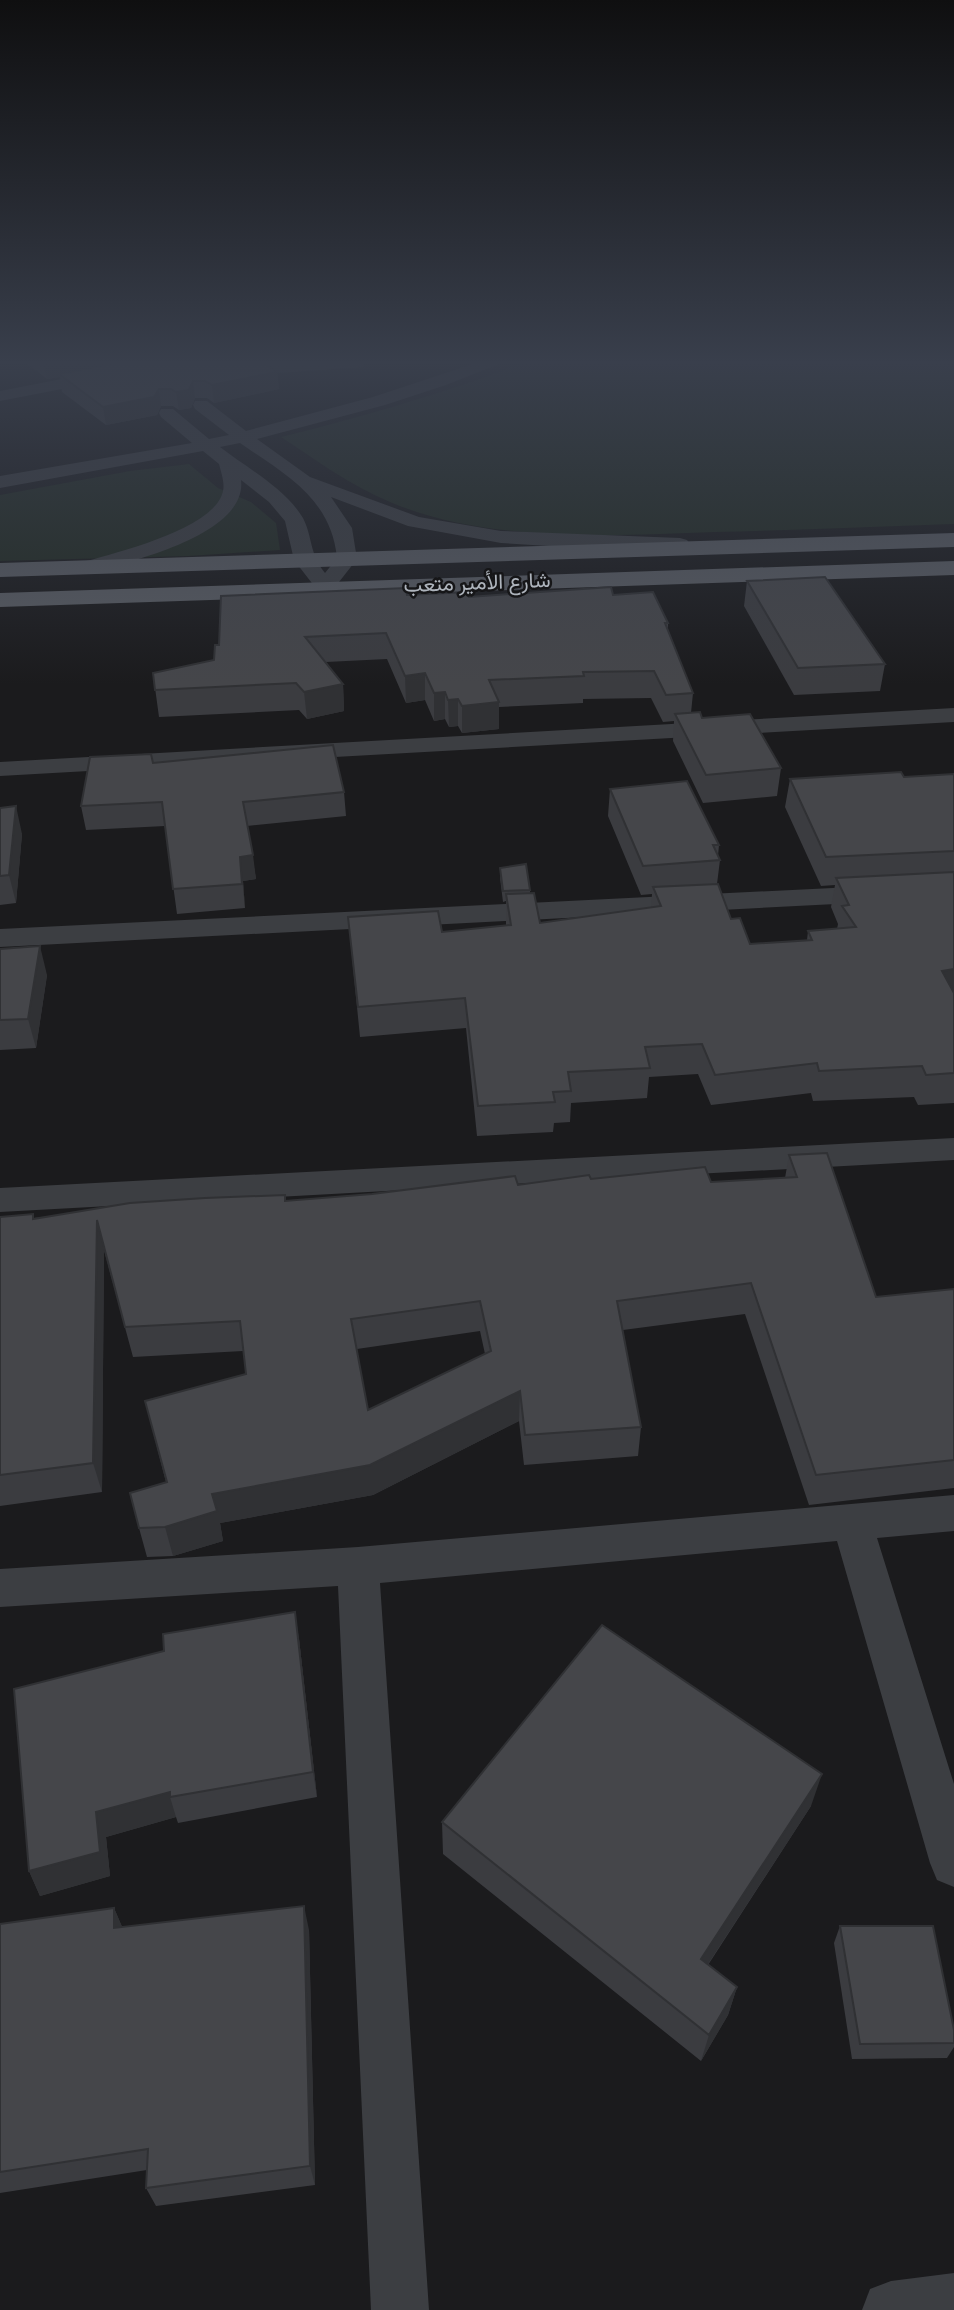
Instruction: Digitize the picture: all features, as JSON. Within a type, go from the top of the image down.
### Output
[{"type":"main road","name":"شارع الأمير متعب","points":[[0,570],[954,540]]},
{"type":"main road","name":"شارع الأمير متعب","points":[[0,600],[954,568]]},
{"type":"street","points":[[0,482],[77,468]]},
{"type":"street","points":[[87,567],[154,547],[201,526],[224,509],[233,492],[229,468]]},
{"type":"street","points":[[237,468],[276,498],[294,520],[304,560],[325,587],[348,559],[333,496]]},
{"type":"street","points":[[286,468],[333,496],[415,522],[501,537],[581,542],[777,545]]},
{"type":"street","points":[[0,769],[954,715]]},
{"type":"street","points":[[0,938],[954,890]]},
{"type":"street","points":[[0,1200],[954,1149]]},
{"type":"street","points":[[0,1588],[358,1566],[954,1513]]},
{"type":"street","points":[[852,1522],[954,1863]]},
{"type":"street","points":[[358,1566],[400,2310]]},
{"type":"street","points":[[891,2310],[954,2302]]},
{"type":"shaded area","points":[[194,468],[218,488],[251,502],[276,523],[280,550],[189,556],[0,561],[0,495],[130,471]]},
{"type":"shaded area","points":[[329,468],[954,468],[954,524],[635,535],[508,531],[427,515],[376,496]]},
{"type":"building","points":[[825,577],[885,664],[798,668],[747,581]]},
{"type":"building","points":[[611,587],[613,595],[653,592],[668,623],[665,623],[693,693],[666,695],[654,671],[583,672],[584,676],[489,680],[499,702],[462,706],[458,699],[448,700],[445,692],[434,693],[425,673],[405,676],[386,633],[305,637],[343,684],[304,692],[296,683],[155,690],[153,673],[214,660],[215,645],[219,645],[221,596],[406,588],[407,595],[468,592],[469,597]]},
{"type":"building","points":[[700,712],[702,718],[750,714],[781,768],[706,775],[675,714]]},
{"type":"building","points":[[333,745],[344,792],[243,802],[253,855],[240,857],[242,884],[173,889],[162,802],[81,806],[90,757],[151,754],[153,763]]},
{"type":"building","points":[[901,772],[904,777],[954,774],[954,851],[826,857],[790,779]]},
{"type":"building","points":[[687,781],[719,845],[713,845],[720,860],[643,866],[610,789]]},
{"type":"building","points":[[16,806],[9,875],[0,876],[0,808]]},
{"type":"building","points":[[526,864],[530,890],[503,891],[500,868]]},
{"type":"building","points":[[954,872],[954,969],[942,971],[954,993],[954,1073],[926,1075],[922,1066],[819,1071],[817,1063],[715,1075],[702,1044],[645,1047],[650,1068],[568,1072],[571,1091],[553,1092],[555,1102],[478,1106],[465,998],[358,1007],[348,917],[438,911],[442,932],[511,925],[506,894],[534,893],[540,923],[661,906],[653,887],[718,884],[731,919],[740,918],[750,944],[812,940],[808,931],[856,927],[842,906],[849,905],[836,878]]},
{"type":"building","points":[[40,946],[28,1019],[0,1020],[0,949]]},
{"type":"building","points":[[827,1153],[876,1297],[954,1289],[954,1460],[816,1475],[751,1283],[617,1301],[641,1427],[525,1435],[520,1391],[370,1465],[212,1494],[217,1511],[165,1527],[139,1528],[130,1493],[167,1482],[145,1401],[246,1374],[240,1321],[125,1327],[97,1220],[93,1463],[0,1475],[0,1217],[33,1214],[33,1219],[130,1203],[205,1198],[285,1195],[285,1201],[372,1194],[515,1176],[518,1185],[589,1175],[591,1179],[705,1167],[711,1182],[797,1177],[789,1155]],"holes":[[[480,1301],[491,1351],[368,1410],[351,1319]]]},
{"type":"building","points":[[295,1612],[313,1772],[170,1797],[170,1792],[96,1812],[100,1852],[29,1871],[14,1689],[164,1651],[163,1634]]},
{"type":"building","points":[[602,1625],[822,1774],[701,1959],[737,1987],[709,2035],[442,1822]]},
{"type":"building","points":[[304,1906],[310,2166],[146,2188],[148,2149],[0,2172],[0,1924],[114,1908],[114,1928]]},
{"type":"building","points":[[840,1926],[933,1926],[954,2030],[954,2043],[860,2044]]}]
